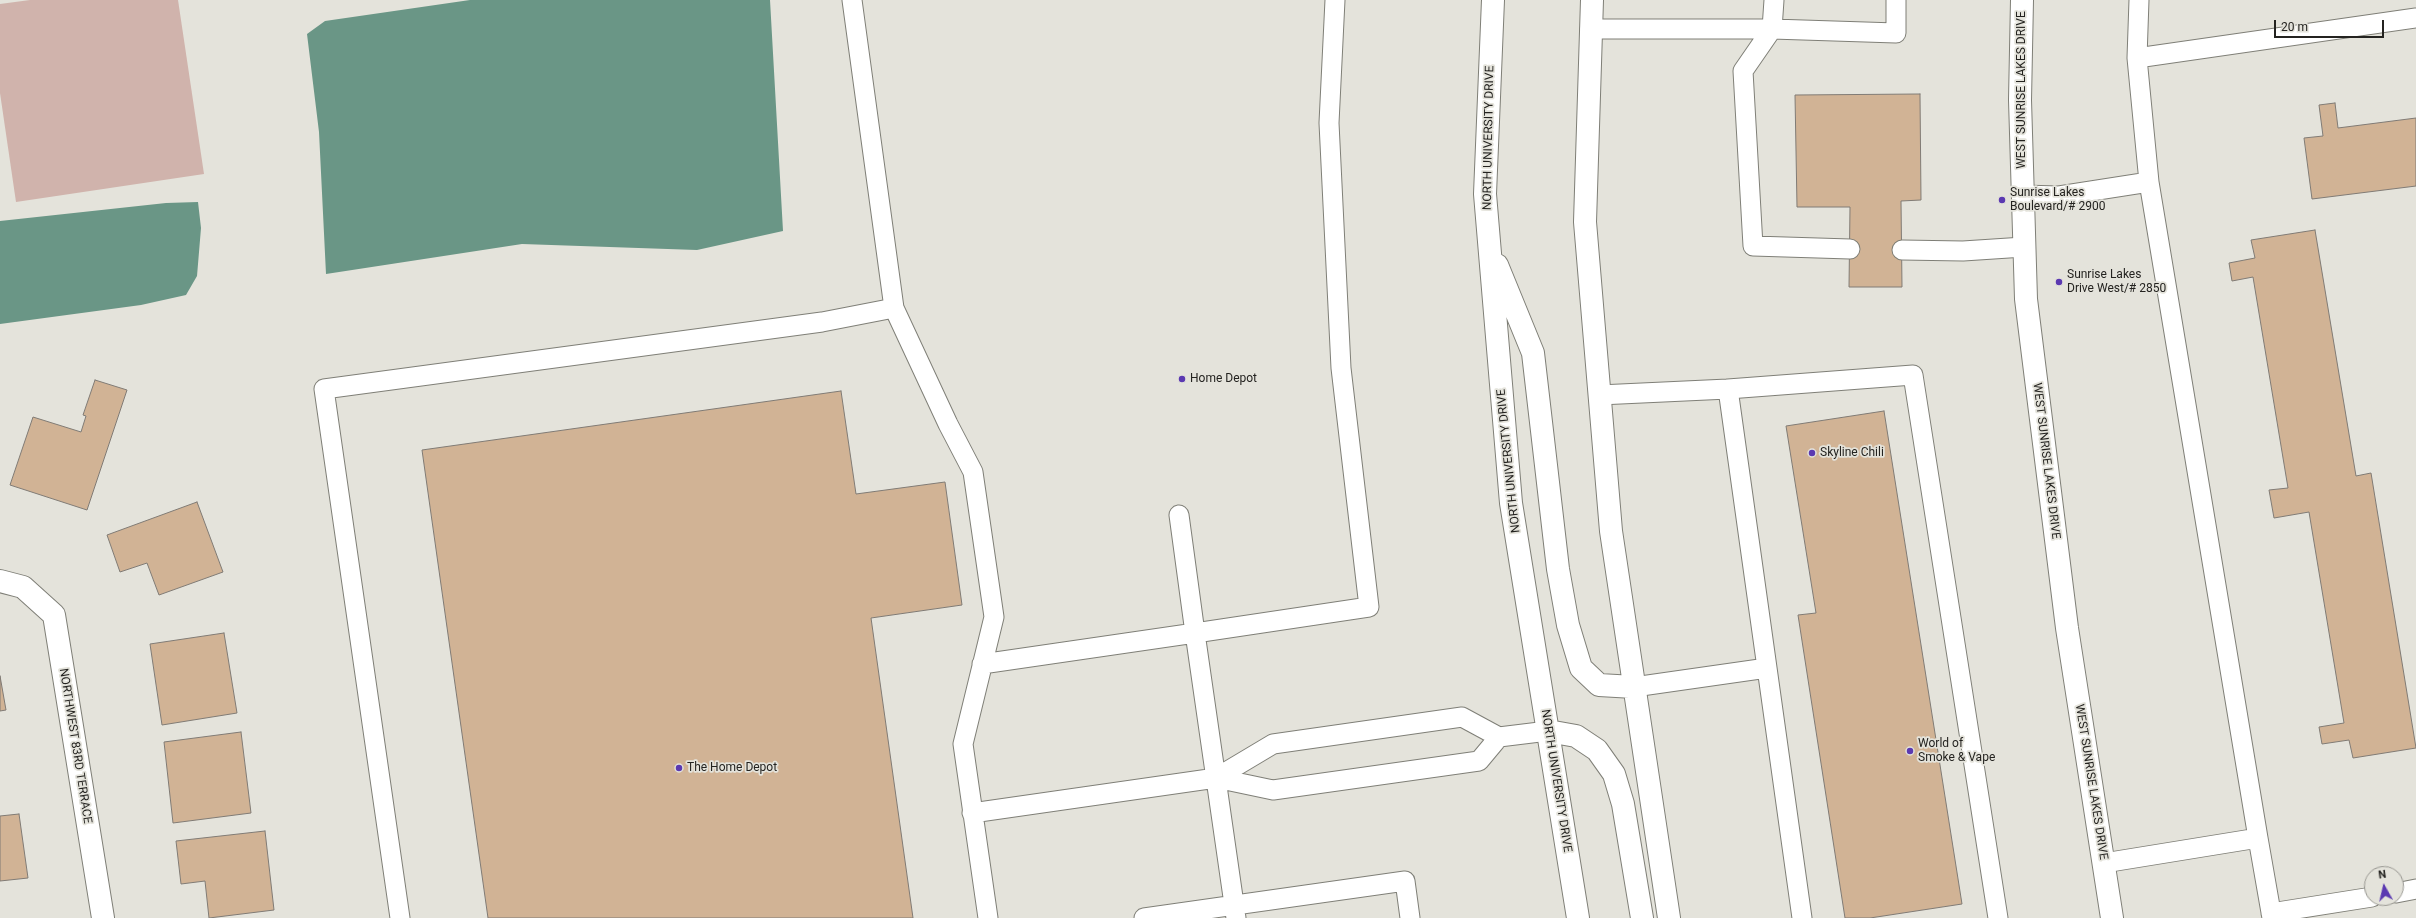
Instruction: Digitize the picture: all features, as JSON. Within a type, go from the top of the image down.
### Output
[{"type":"main road","name":"NORTH UNIVERSITY DRIVE","points":[[1493,0],[1485,194],[1511,503],[1578,918]]},
{"type":"main road","points":[[1592,0],[1585,222],[1599,395],[1611,531],[1668,918]]},
{"type":"main road","name":"WEST SUNRISE LAKES DRIVE","points":[[2022,0],[2020,100],[2026,299],[2067,628],[2112,918]]},
{"type":"main road","points":[[1490,245],[1534,353],[1558,569],[1568,626],[1581,668],[1600,685],[1634,687]]},
{"type":"main road","name":"NORTHWEST 83RD TERRACE","points":[[0,581],[23,587],[54,615],[103,918]]},
{"type":"main road","points":[[1548,731],[1576,736],[1597,750],[1614,774],[1623,804],[1642,918]]},
{"type":"lane","points":[[852,0],[894,308],[948,424],[973,472],[994,617],[962,744],[988,918]]},
{"type":"lane","points":[[982,664],[1369,607],[1341,368],[1329,123],[1335,0]]},
{"type":"lane","points":[[1774,0],[1772,28],[1743,71],[1753,246],[1850,249]]},
{"type":"lane","points":[[1590,29],[1772,28],[1896,33],[1896,0]]},
{"type":"lane","points":[[2139,0],[2137,58],[2149,182],[2272,916],[2364,898]]},
{"type":"lane","points":[[2137,58],[2416,18]]},
{"type":"lane","points":[[2022,195],[2059,196],[2149,182]]},
{"type":"lane","points":[[1902,250],[1963,252],[2024,247]]},
{"type":"lane","points":[[400,918],[324,389],[822,322],[894,308]]},
{"type":"lane","points":[[1599,395],[1728,389],[1913,375],[1998,918]]},
{"type":"lane","points":[[1728,389],[1802,918]]},
{"type":"lane","points":[[1179,515],[1235,912]]},
{"type":"lane","points":[[1634,687],[1767,668]]},
{"type":"lane","points":[[1216,778],[1273,744],[1462,716],[1499,737],[1548,731]]},
{"type":"lane","points":[[972,813],[1216,778],[1273,790],[1479,761],[1499,737]]},
{"type":"lane","points":[[2104,863],[2258,838]]},
{"type":"lane","points":[[1144,918],[1235,912],[1405,881],[1410,918]]},
{"type":"lane","points":[[2404,891],[2416,889]]},
{"type":"shaded area","points":[[30,0],[178,0],[204,174],[16,202],[0,93],[0,4]]},
{"type":"shaded area","points":[[470,0],[770,0],[783,231],[697,250],[522,244],[326,274],[319,132],[307,34],[325,21]]},
{"type":"shaded area","points":[[198,202],[201,228],[197,276],[186,295],[141,305],[0,324],[0,221],[166,203]]},
{"type":"building","points":[[1920,94],[1921,200],[1901,201],[1902,287],[1849,287],[1850,207],[1797,207],[1795,95]]},
{"type":"building","points":[[2335,103],[2338,128],[2416,118],[2416,186],[2312,199],[2304,138],[2323,136],[2319,105]]},
{"type":"building","points":[[2315,230],[2356,476],[2371,473],[2416,748],[2353,758],[2349,740],[2322,744],[2319,727],[2344,723],[2309,512],[2274,518],[2269,490],[2288,488],[2253,277],[2232,281],[2229,263],[2255,258],[2251,240]]},
{"type":"building","points":[[95,380],[127,390],[87,510],[10,485],[33,417],[81,432],[86,416],[83,415]]},
{"type":"building","name":"The Home Depot","points":[[841,391],[856,494],[945,482],[962,605],[871,618],[913,918],[488,918],[422,450]]},
{"type":"building","points":[[1884,411],[1962,904],[1870,918],[1845,918],[1798,615],[1816,613],[1786,426]]},
{"type":"building","points":[[197,502],[223,572],[159,595],[147,563],[120,572],[107,535]]},
{"type":"building","points":[[224,633],[237,713],[162,725],[150,644]]},
{"type":"building","points":[[0,676],[6,710],[0,711]]},
{"type":"building","points":[[241,732],[251,813],[173,823],[164,742]]},
{"type":"building","points":[[19,814],[28,878],[0,881],[0,816]]},
{"type":"building","points":[[265,831],[274,910],[209,918],[205,881],[181,884],[176,841]]},
{"type":"place","name":"Sunrise Lakes Boulevard/# 2900","points":[[2002,200]]},
{"type":"place","name":"Sunrise Lakes Drive West/# 2850","points":[[2059,282]]},
{"type":"place","name":"Home Depot","points":[[1182,379]]},
{"type":"place","name":"Skyline Chili","points":[[1812,453]]},
{"type":"place","name":"World of Smoke & Vape","points":[[1910,751]]},
{"type":"place","name":"The Home Depot","points":[[679,768]]}]
